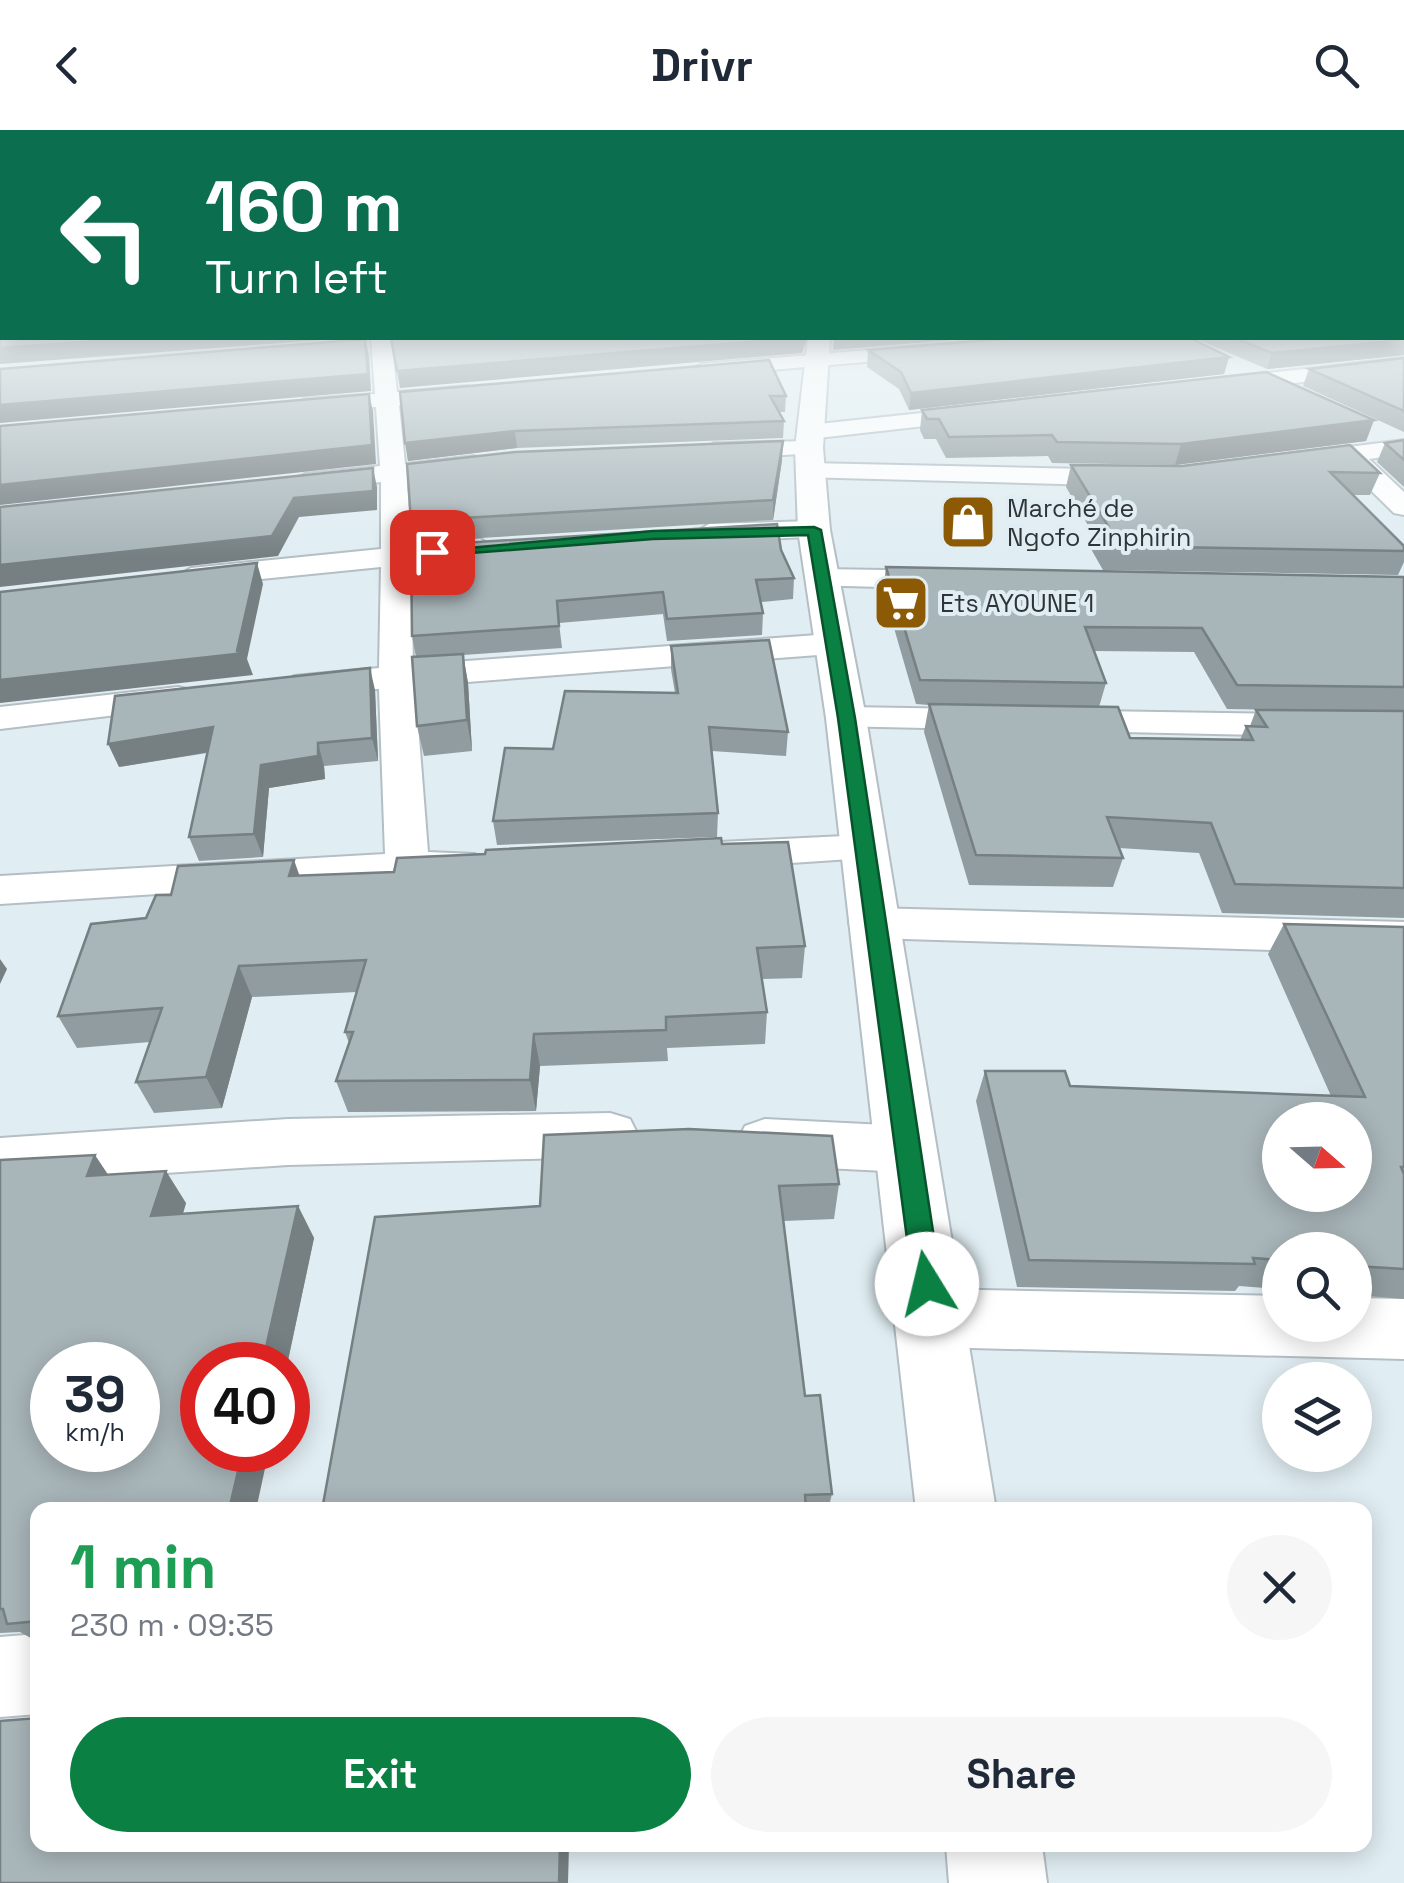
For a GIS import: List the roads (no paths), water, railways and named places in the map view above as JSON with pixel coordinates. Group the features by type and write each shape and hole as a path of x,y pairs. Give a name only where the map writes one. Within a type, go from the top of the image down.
{"street":[{"path":"385,393 396,555 396,674 407,866"},
{"path":"278,408 472,393"},
{"path":"814,393 809,450 818,554 846,718 955,1502"},
{"path":"1291,393 1298,396"},
{"path":"809,450 1003,411"},
{"path":"1360,425 1404,446"},
{"path":"1258,466 1404,446"},
{"path":"692,452 809,450 1159,478"},
{"path":"1350,455 1404,507"},
{"path":"272,486 499,462"},
{"path":"671,534 977,581"},
{"path":"155,582 515,545"},
{"path":"279,687 396,674 831,644"},
{"path":"0,718 221,693"},
{"path":"846,718 1404,726"},
{"path":"679,856 864,848"},
{"path":"0,890 505,863"},
{"path":"872,922 1404,938"},
{"path":"0,1161 288,1142 690,1139 905,1149"},
{"path":"932,1318 1404,1329"},
{"path":"0,1677 30,1675"},
{"path":"995,1852 998,1883"}],"place":[{"name":"Marché de Ngofo Zinphirin","path":"968,522"},
{"name":"Ets AYOUNE 1","path":"901,603"}]}
